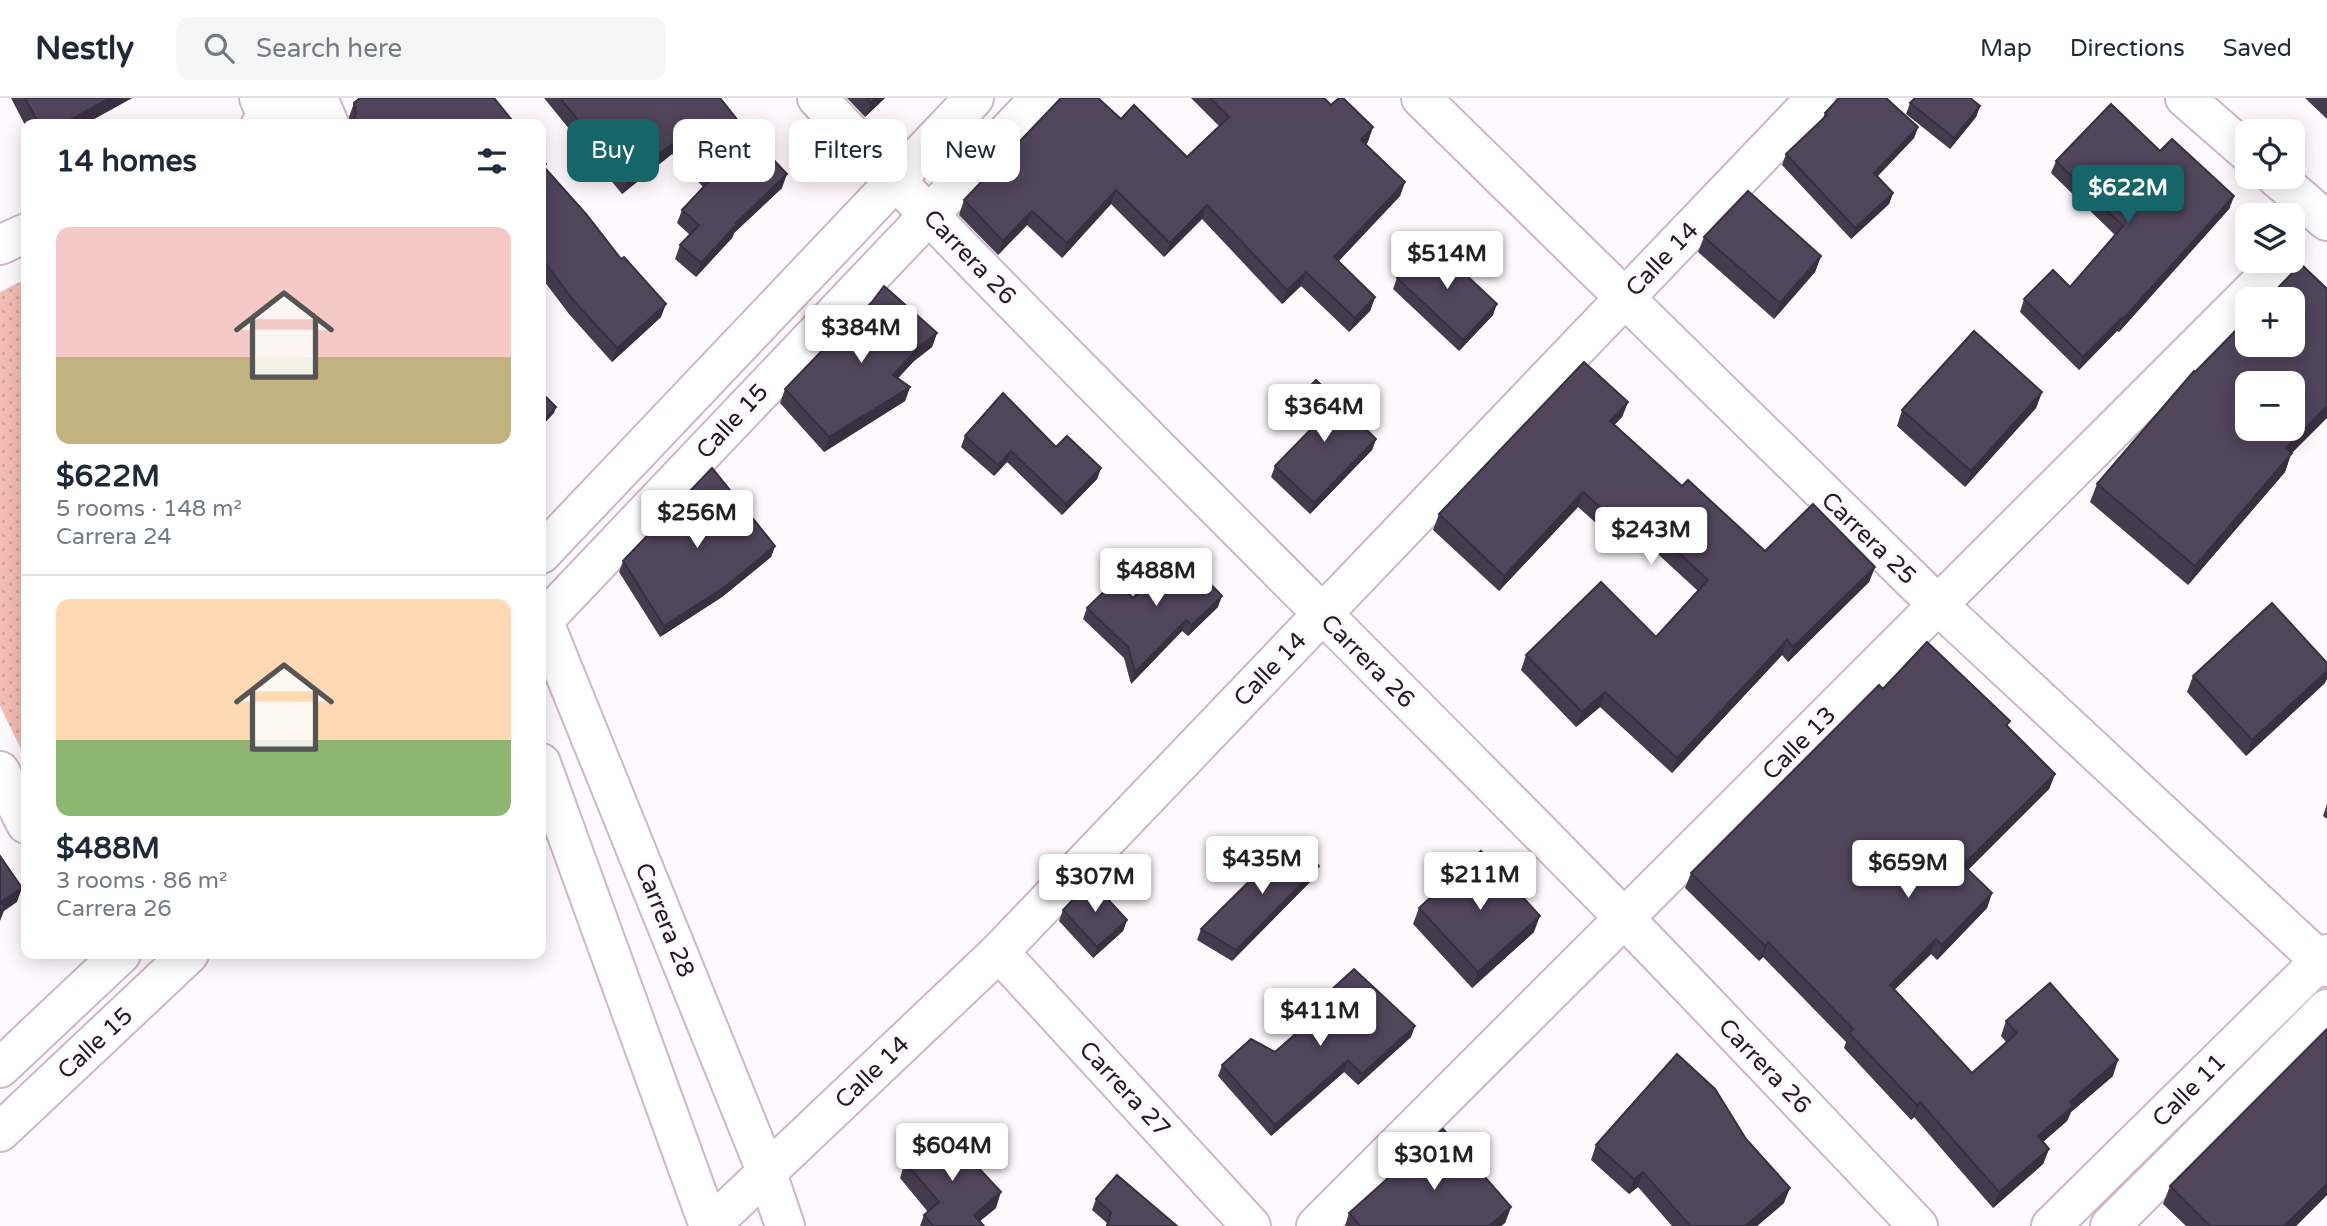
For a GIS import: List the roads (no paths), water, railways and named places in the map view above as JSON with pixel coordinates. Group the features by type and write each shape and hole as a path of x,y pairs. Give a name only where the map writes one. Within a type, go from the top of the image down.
{"main road":[{"path":"265,117 318,98 327,119"},
{"name":"Carrera 26","path":"817,98 837,119"},
{"name":"Calle 15","path":"907,167 974,98"},
{"name":"Calle 15","path":"546,615 1040,98"},
{"name":"Carrera 25","path":"1421,98 1938,605 2325,961"},
{"name":"Calle 14","path":"710,1226 999,952 1816,98"},
{"path":"2185,98 2235,142"},
{"name":"Calle 15","path":"546,549 892,182"},
{"name":"Carrera 26","path":"896,182 1624,918 1918,1226"},
{"path":"2291,189 2326,218 2305,238"},
{"path":"0,245 21,235"},
{"name":"Calle 13","path":"1316,1226 2270,273"},
{"name":"Carrera 28","path":"546,629 767,1172 785,1226"},
{"path":"0,771 21,814"},
{"path":"546,778 710,1226"},
{"name":"Carrera 27","path":"999,952 1251,1226"},
{"name":"Calle 15","path":"0,1132 184,959"},
{"name":"Calle 15","path":"0,1068 105,960"},
{"name":"Calle 11","path":"2051,1226 2325,961"},
{"name":"Calle 11","path":"2110,1226 2327,1009"}]}
